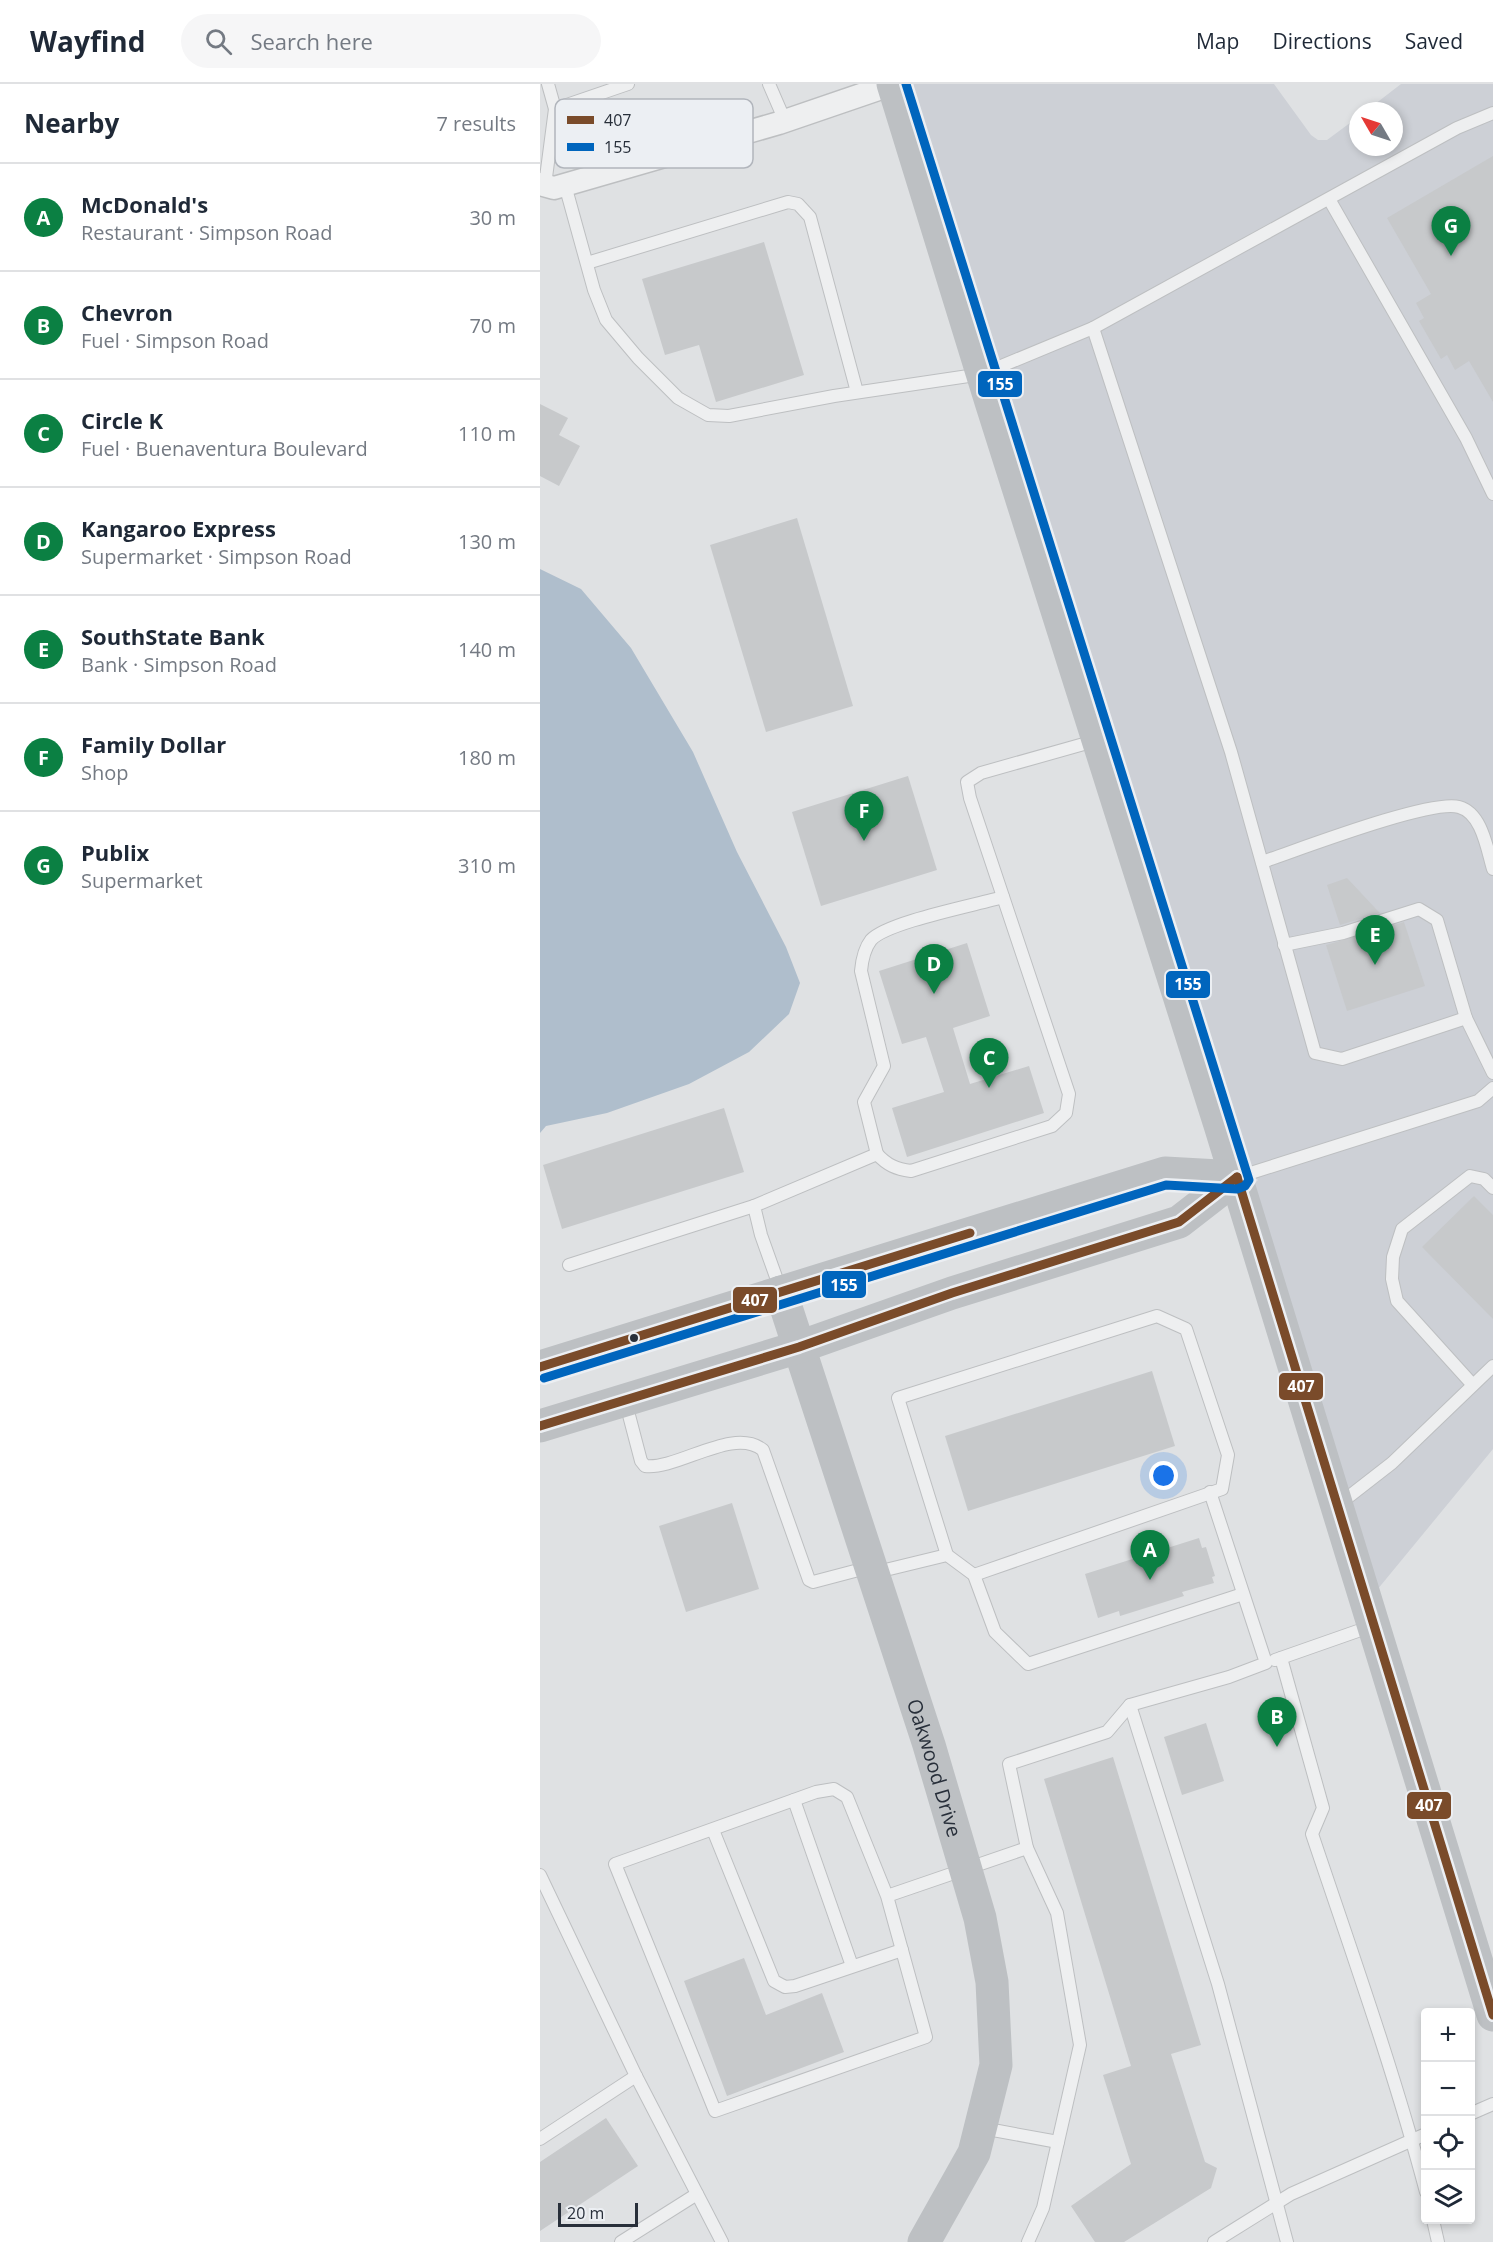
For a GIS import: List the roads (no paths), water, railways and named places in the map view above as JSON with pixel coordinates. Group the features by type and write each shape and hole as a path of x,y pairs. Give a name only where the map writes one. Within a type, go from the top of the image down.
{"main road":[{"path":"893,84 982,374 1237,1177 1493,2015"},
{"path":"540,1367 1164,1173 1237,1177"},
{"path":"540,1426 799,1347 952,1293 1179,1222 1237,1177"},
{"name":"Oakwood Drive","path":"781,1292 966,1869 980,1918 992,1982 996,2065 981,2127 974,2153 924,2242"}],"street":[{"path":"753,130 893,84"},
{"path":"550,185 612,168"}],"lane":[{"path":"548,84 555,109 550,185 587,263 606,320 638,358 678,398 708,415 729,416 857,392 982,374 1093,328 1457,128 1493,113"},
{"path":"584,99 628,84"},
{"path":"769,84 785,121"},
{"path":"1329,199 1466,438 1493,494"},
{"path":"587,263 788,202 798,204 810,217 857,392"},
{"path":"1093,328 1231,752 1315,1053 1342,1059 1466,1018"},
{"path":"1003,897 892,927 872,939 863,956 861,971 884,1066 864,1102 877,1154 884,1162 897,1169 911,1171 1052,1126 1066,1113 1070,1094 1003,897 969,798 967,782 981,773 1098,740"},
{"path":"1262,862 1426,808 1460,807 1477,821 1493,868"},
{"path":"1284,945 1343,933 1419,909 1437,920 1466,1018 1493,1073"},
{"path":"1237,1177 1478,1101 1493,1088"},
{"path":"569,1264 754,1206 877,1154"},
{"path":"1472,1384 1397,1301 1392,1279 1392,1257 1402,1229 1470,1176 1484,1179 1493,1188"},
{"path":"754,1206 761,1235 781,1292"},
{"path":"974,1575 1222,1489 1228,1455 1186,1329 1157,1316 898,1398 947,1555 974,1575 995,1632 1028,1664 1243,1594"},
{"path":"1337,1506 1392,1463 1493,1366"},
{"path":"625,1400 641,1461 645,1466 738,1443 756,1445 763,1450 809,1580 813,1582 947,1555"},
{"path":"1210,1492 1266,1664"},
{"path":"1028,2242 1043,2208 1080,2045 1057,1913 1027,1848 1009,1764 1107,1732 1130,1705 1229,1677 1373,1625"},
{"path":"1281,1658 1323,1808 1312,1834 1412,2140 1421,2176"},
{"path":"1130,1705 1218,1984 1287,2242"},
{"path":"834,1789 846,1797 887,1896 926,2037 715,2111 615,1864 794,1800 834,1789"},
{"path":"794,1800 852,1966"},
{"path":"713,1830 774,1980 785,1987 795,1986 902,1950"},
{"path":"887,1896 1027,1848"},
{"path":"540,1877 636,2076 722,2242"},
{"path":"540,2139 636,2076"},
{"path":"1475,2112 1493,2104"},
{"path":"981,2127 1058,2142"},
{"path":"1214,2242 1277,2202 1421,2136"},
{"path":"621,2242 697,2194"},
{"path":"1434,2224 1438,2242"}],"water":[{"path":"540,569 581,589 631,648 693,752 737,852 786,947 800,983 789,1014 749,1052 689,1084 607,1113 546,1126 540,1133"}],"place":[{"name":"Publix","path":"1451,256"},
{"name":"Family Dollar","path":"864,841"},
{"name":"SouthState Bank","path":"1375,965"},
{"name":"Kangaroo Express","path":"934,994"},
{"name":"Circle K","path":"989,1088"},
{"name":"McDonald's","path":"1150,1580"},
{"name":"Chevron","path":"1277,1747"}]}
